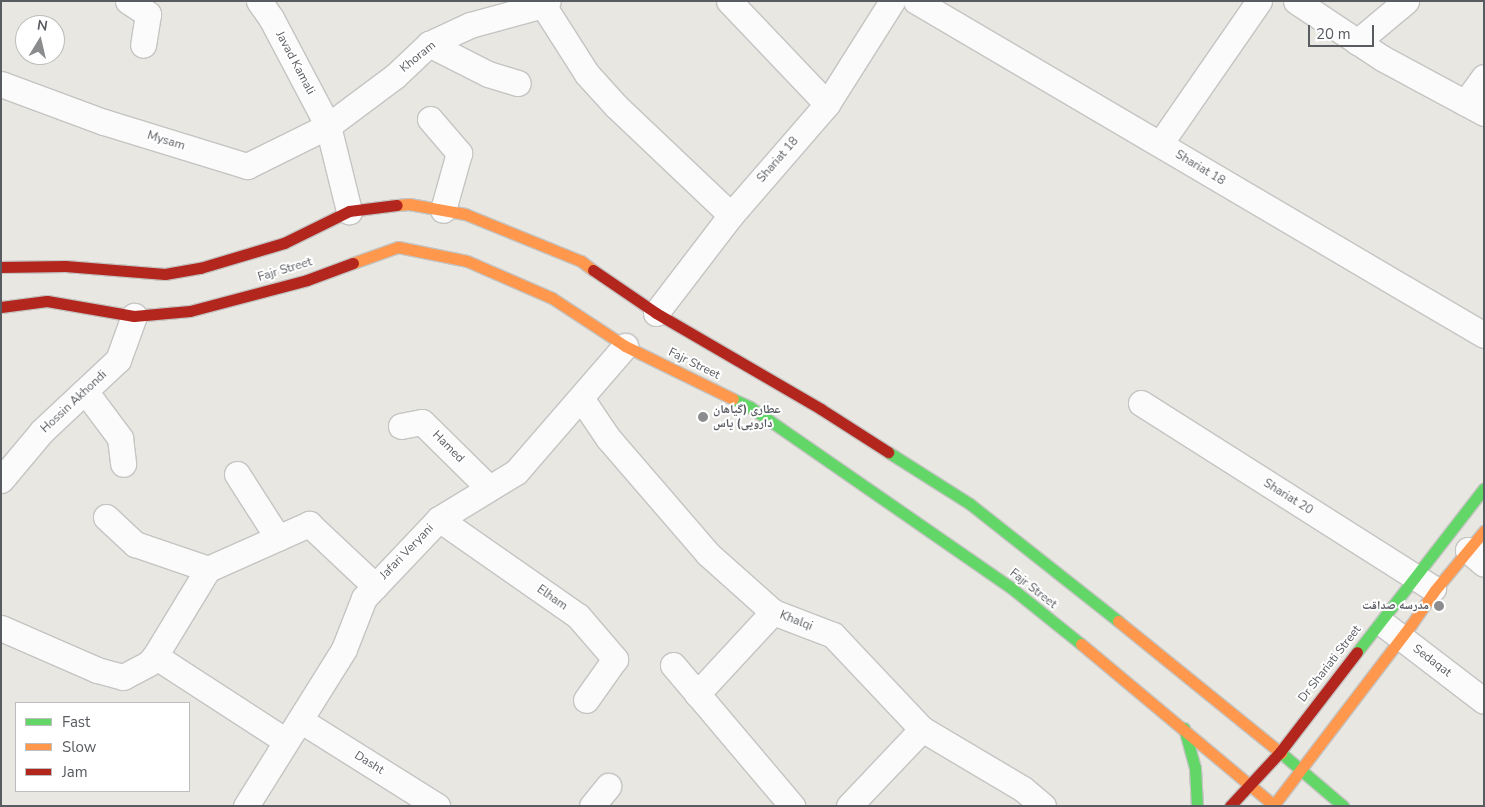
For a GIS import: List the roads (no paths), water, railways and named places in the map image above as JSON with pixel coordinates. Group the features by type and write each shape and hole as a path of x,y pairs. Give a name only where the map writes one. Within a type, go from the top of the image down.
{"main road":[{"path":"1,267 65,266 165,274 200,268 284,243 349,211 409,204 465,214 581,261 653,316 821,408 970,504 1254,730 1343,806"},
{"name":"Fajr Street","path":"1,307 47,301 134,316 190,311 306,280 398,248 467,261 552,298 628,342 750,407 1010,587 1184,728 1274,805"},
{"name":"Dr Shariati Street","path":"1274,805 1401,638 1448,534 1484,488"},
{"name":"Dr Shariati Street","path":"1230,806 1280,752 1380,622 1425,584 1479,555 1484,531"},
{"path":"1254,730 1279,732 1300,724"},
{"path":"1184,728 1195,768 1197,806"}],"street":[{"path":"128,1 148,14 143,45"},
{"path":"729,1 827,104"},
{"name":"Shariat 18","path":"653,316 731,215 827,104 892,1"},
{"name":"Shariat 18","path":"916,1 1484,335"},
{"path":"1160,144 1259,1"},
{"path":"1296,1 1382,58 1474,108 1484,77"},
{"path":"1357,42 1406,1"},
{"path":"546,3 587,74 616,106 731,215"},
{"name":"Khoram","path":"328,126 395,76 429,44 470,25 546,3"},
{"name":"Javad Kamali","path":"271,7 328,126 349,211"},
{"path":"429,44 488,74 518,82"},
{"name":"Mysam","path":"1,84 104,122 247,166 328,126"},
{"path":"430,119 459,153 443,210"},
{"name":"Hossin Akhondi","path":"1,480 42,431 118,360 134,316"},
{"name":"Jafari Veryani","path":"248,805 344,649 364,598 439,519 516,472 628,342"},
{"path":"85,391 120,438 123,464"},
{"name":"Khalqi","path":"581,398 608,438 708,554 773,612 833,635 922,729 1023,789 1043,806"},
{"name":"Shariat 20","path":"1141,404 1425,584"},
{"name":"Hamed","path":"401,426 422,422 490,488"},
{"path":"237,474 278,538"},
{"path":"106,517 135,544 208,569"},
{"name":"Elham","path":"439,519 578,616 615,659 586,700"},
{"path":"5,638 97,670 123,677 149,663 155,656 208,569 309,524 375,586"},
{"path":"1448,534 1479,555"},
{"path":"697,694 773,612"},
{"name":"Sedaqat","path":"1380,622 1484,700"},
{"path":"155,656 286,741"},
{"path":"673,665 792,806"},
{"name":"Dasht","path":"300,720 437,806"},
{"path":"849,806 922,729"},
{"path":"592,806 608,786"}],"place":[{"name":"عطاری (گیاهان دارویی) یاس","path":"703,417"},
{"name":"مدرسه صداقت","path":"1439,606"}]}
